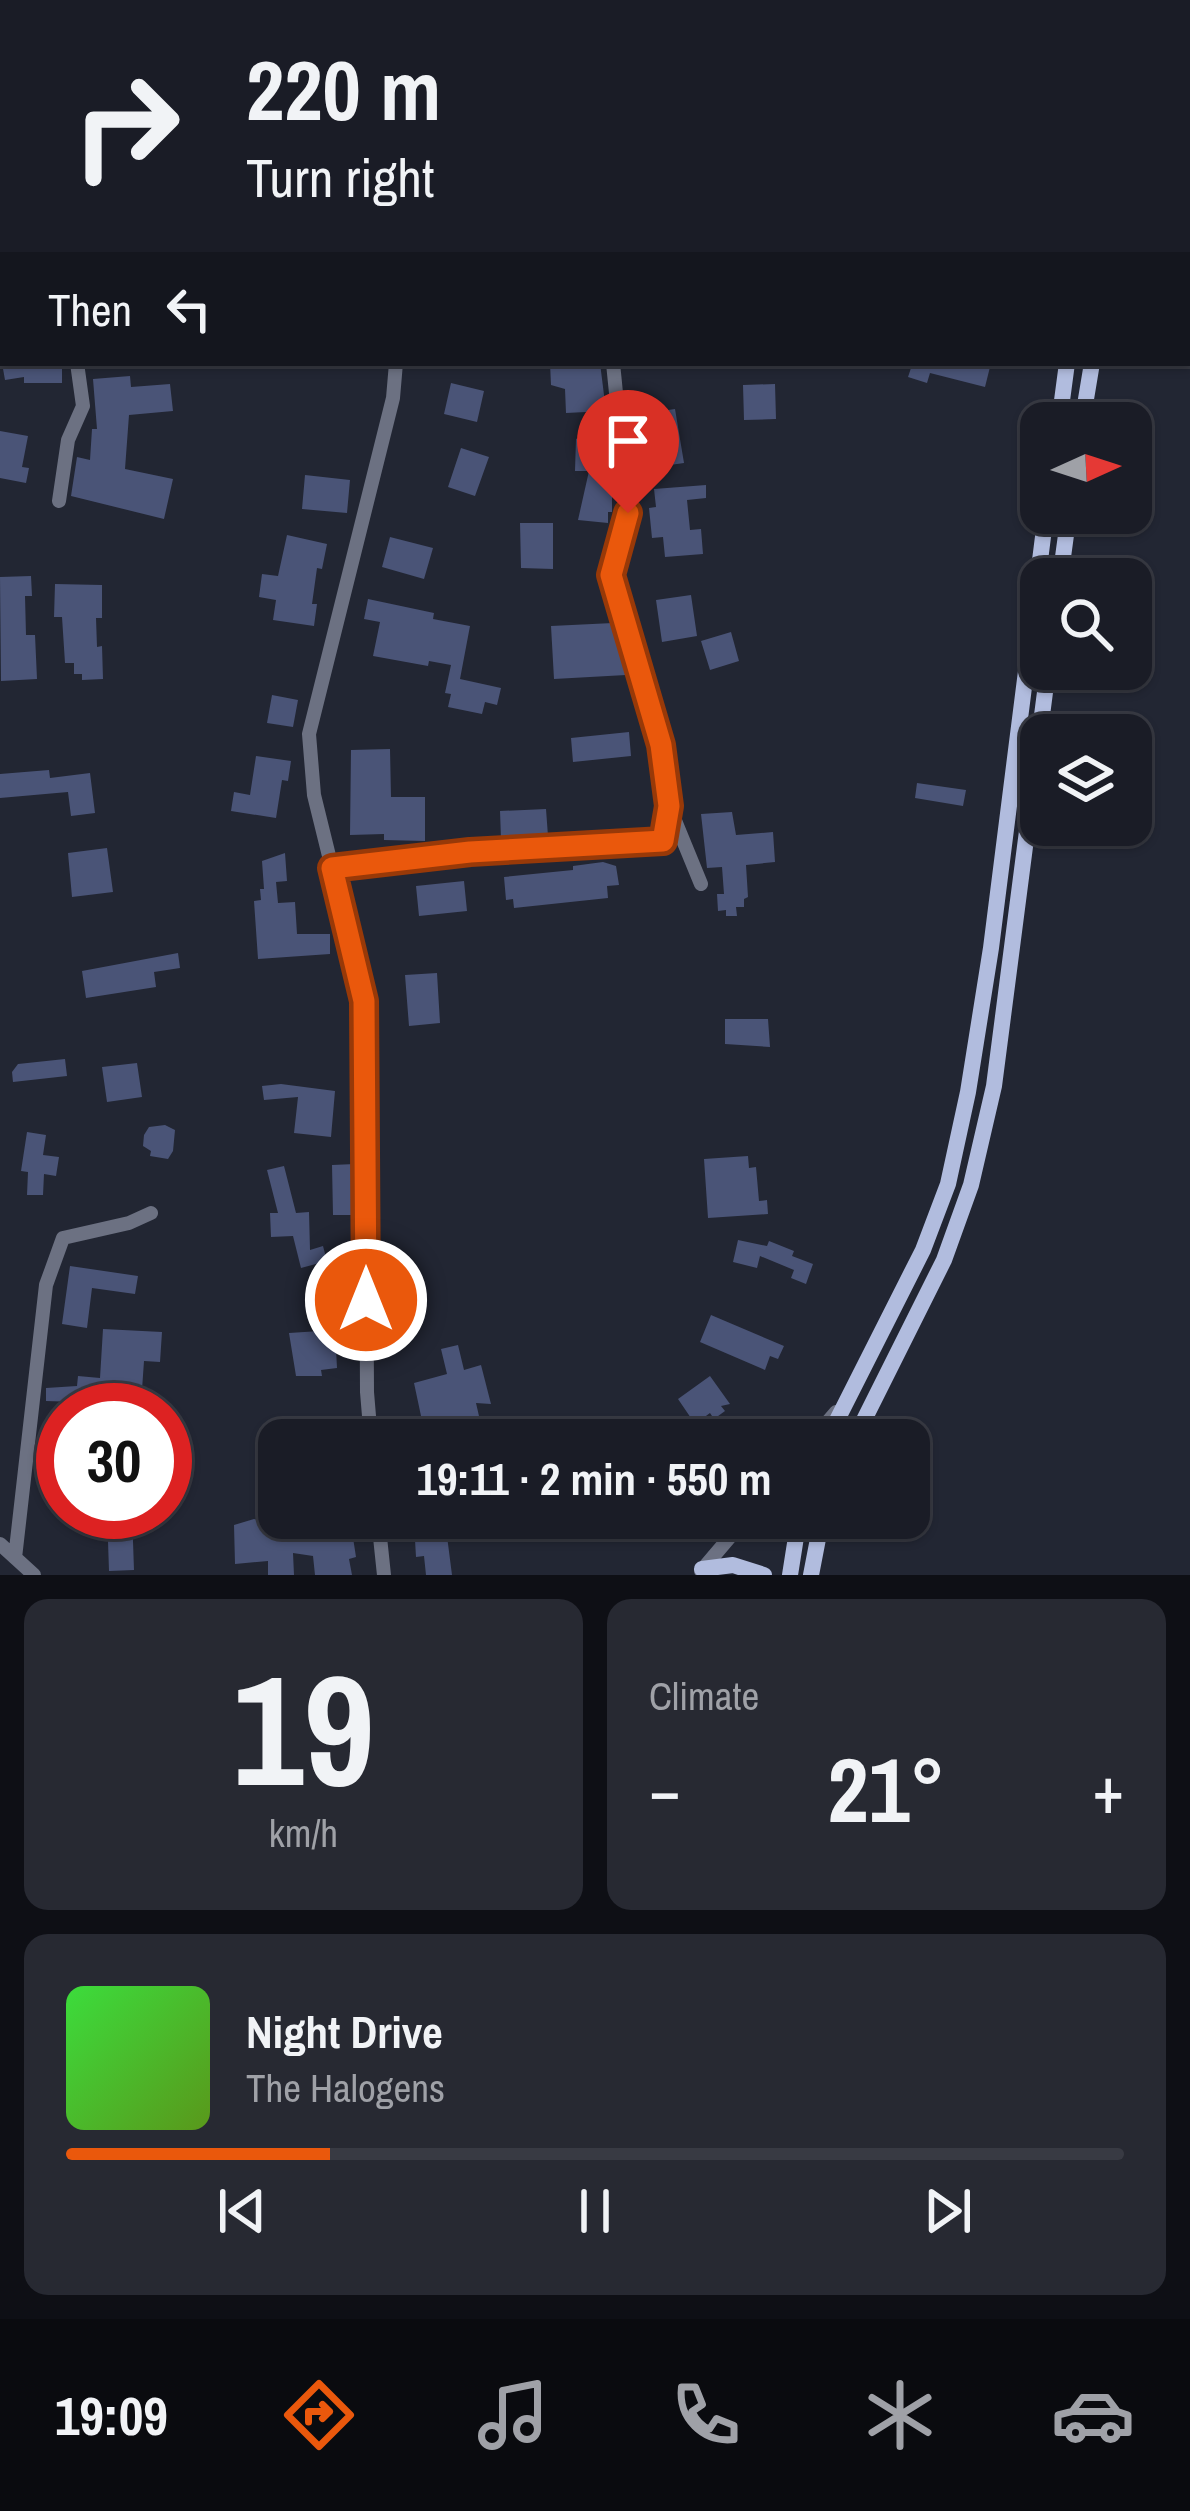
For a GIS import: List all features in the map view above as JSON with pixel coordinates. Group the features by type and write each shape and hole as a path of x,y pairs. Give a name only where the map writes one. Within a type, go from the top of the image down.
{"main road":[{"path":"1061,402 1067,366"},
{"path":"1086,402 1092,366"},
{"path":"837,1419 905,1287 949,1184 991,948 1043,534"},
{"path":"865,1419 944,1260 971,1185 994,1086 1045,690"},
{"path":"790,1575 796,1539"},
{"path":"811,1575 818,1539"},
{"path":"700,1572 733,1565 764,1575"}],"street":[{"path":"58,501 68,440 82,406 77,366"},
{"path":"369,1419 364,1001 314,795 309,734 393,398 396,366"},
{"path":"614,366 628,513 611,575 661,745 669,806 701,884"},
{"path":"332,868 470,852 663,841 669,806"},
{"path":"15,1558 46,1285 63,1238 151,1214"},
{"path":"830,1419 844,1403"},
{"path":"380,1539 384,1575"},
{"path":"700,1572 728,1539"},
{"path":"0,1544 34,1575"}],"building":[{"path":"3,366 62,366 62,383 24,383 24,377 5,380"},
{"path":"550,366 600,366 606,411 566,413 565,389 551,385"},
{"path":"905,367 990,367 985,387 930,373 927,383 908,377 911,368"},
{"path":"130,376 131,387 170,384 173,411 129,415 125,469 173,479 164,519 71,496 77,457 90,460 92,429 97,429 93,379"},
{"path":"451,383 484,391 477,422 444,414"},
{"path":"775,384 776,419 744,420 743,385"},
{"path":"675,409 684,463 656,467 647,413"},
{"path":"0,431 28,436 22,467 29,468 26,483 0,478"},
{"path":"601,435 600,447 610,447 610,460 602,460 601,485 612,485 608,523 578,520 589,471 575,471 576,439"},
{"path":"461,448 489,457 475,496 448,487"},
{"path":"305,475 350,480 347,513 302,509"},
{"path":"706,485 706,498 687,500 690,530 701,529 703,554 665,557 663,537 652,538 649,508 656,507 654,489"},
{"path":"520,523 553,523 553,569 521,568"},
{"path":"287,535 327,544 322,569 317,568 314,626 273,620 276,600 259,597 262,574 278,576"},
{"path":"390,537 433,548 424,579 382,567"},
{"path":"31,576 32,596 25,596 26,635 35,635 37,679 1,681 0,577"},
{"path":"55,584 102,585 102,618 96,618 103,679 82,680 82,674 74,674 74,663 65,663 62,617 54,617"},
{"path":"691,595 697,636 662,642 656,600"},
{"path":"368,599 470,626 460,679 501,688 497,705 485,702 482,714 448,707 451,694 445,693 451,665 429,661 428,666 373,656 380,622 364,619"},
{"path":"613,623 626,675 554,679 551,626"},
{"path":"731,632 739,661 710,670 701,641"},
{"path":"272,695 298,700 293,727 267,723"},
{"path":"629,732 631,756 573,762 571,738"},
{"path":"390,749 391,797 425,797 425,841 384,840 384,834 350,835 351,750"},
{"path":"256,756 291,761 288,781 282,780 276,818 231,811 234,792 250,795"},
{"path":"49,770 50,778 90,773 95,813 71,816 68,792 0,798 0,774"},
{"path":"917,783 966,790 963,806 915,798"},
{"path":"546,809 548,836 501,839 500,811"},
{"path":"732,812 736,835 773,832 775,862 746,865 748,897 744,907 736,907 737,916 726,916 726,910 718,911 717,894 724,894 722,867 707,868 701,814"},
{"path":"107,848 113,892 72,897 68,853"},
{"path":"285,853 287,881 276,882 278,903 295,902 297,934 330,934 330,954 258,959 254,901 261,900 260,889 264,889 262,861"},
{"path":"603,862 616,866 619,885 607,886 608,898 514,908 513,899 506,900 504,877"},
{"path":"464,881 467,911 419,916 416,886"},
{"path":"178,953 180,968 154,972 156,987 86,998 82,971"},
{"path":"437,973 440,1023 409,1026 405,975"},
{"path":"725,1019 768,1019 770,1047 725,1044"},
{"path":"65,1059 67,1076 13,1082 12,1072 18,1064"},
{"path":"137,1063 142,1097 107,1102 102,1067"},
{"path":"262,1086 335,1091 331,1137 294,1133 298,1097 264,1100"},
{"path":"165,1125 175,1130 173,1151 168,1159 150,1156 151,1151 143,1146 144,1135 149,1127"},
{"path":"27,1132 46,1135 43,1155 59,1157 56,1176 44,1174 43,1195 27,1195 28,1172 21,1171"},
{"path":"748,1156 749,1168 756,1167 759,1201 767,1200 768,1214 708,1218 704,1159"},
{"path":"355,1164 355,1215 333,1215 332,1165"},
{"path":"284,1166 296,1213 309,1212 310,1250 323,1246 327,1261 301,1268 293,1236 271,1237 270,1213 278,1213 267,1170"},
{"path":"738,1240 767,1246 769,1241 794,1251 792,1256 813,1264 806,1284 791,1278 794,1270 760,1256 757,1268 733,1262"},
{"path":"70,1266 138,1276 135,1294 92,1288 87,1328 62,1324"},
{"path":"711,1315 784,1346 778,1359 770,1356 765,1370 700,1342"},
{"path":"103,1329 162,1332 160,1362 144,1361 142,1383 77,1383 78,1376 100,1378"},
{"path":"335,1330 337,1368 321,1370 322,1376 296,1376 289,1333"},
{"path":"458,1345 464,1370 481,1365 491,1404 476,1403 479,1416 422,1419 414,1383 447,1374 441,1349"},
{"path":"710,1376 730,1404 721,1406 725,1411 714,1419 710,1413 692,1419 678,1399"},
{"path":"258,1520 258,1539 353,1539 352,1575 315,1575 313,1556 293,1553 294,1575 268,1575 268,1561 235,1564 234,1525"},
{"path":"108,1539 133,1539 134,1570 109,1571"},
{"path":"447,1539 452,1575 426,1575 424,1556 416,1557 415,1540"}],"route":[{"path":"366,1300 364,1001 332,868 470,852 663,841 669,806 661,745 611,575 628,513"}]}
